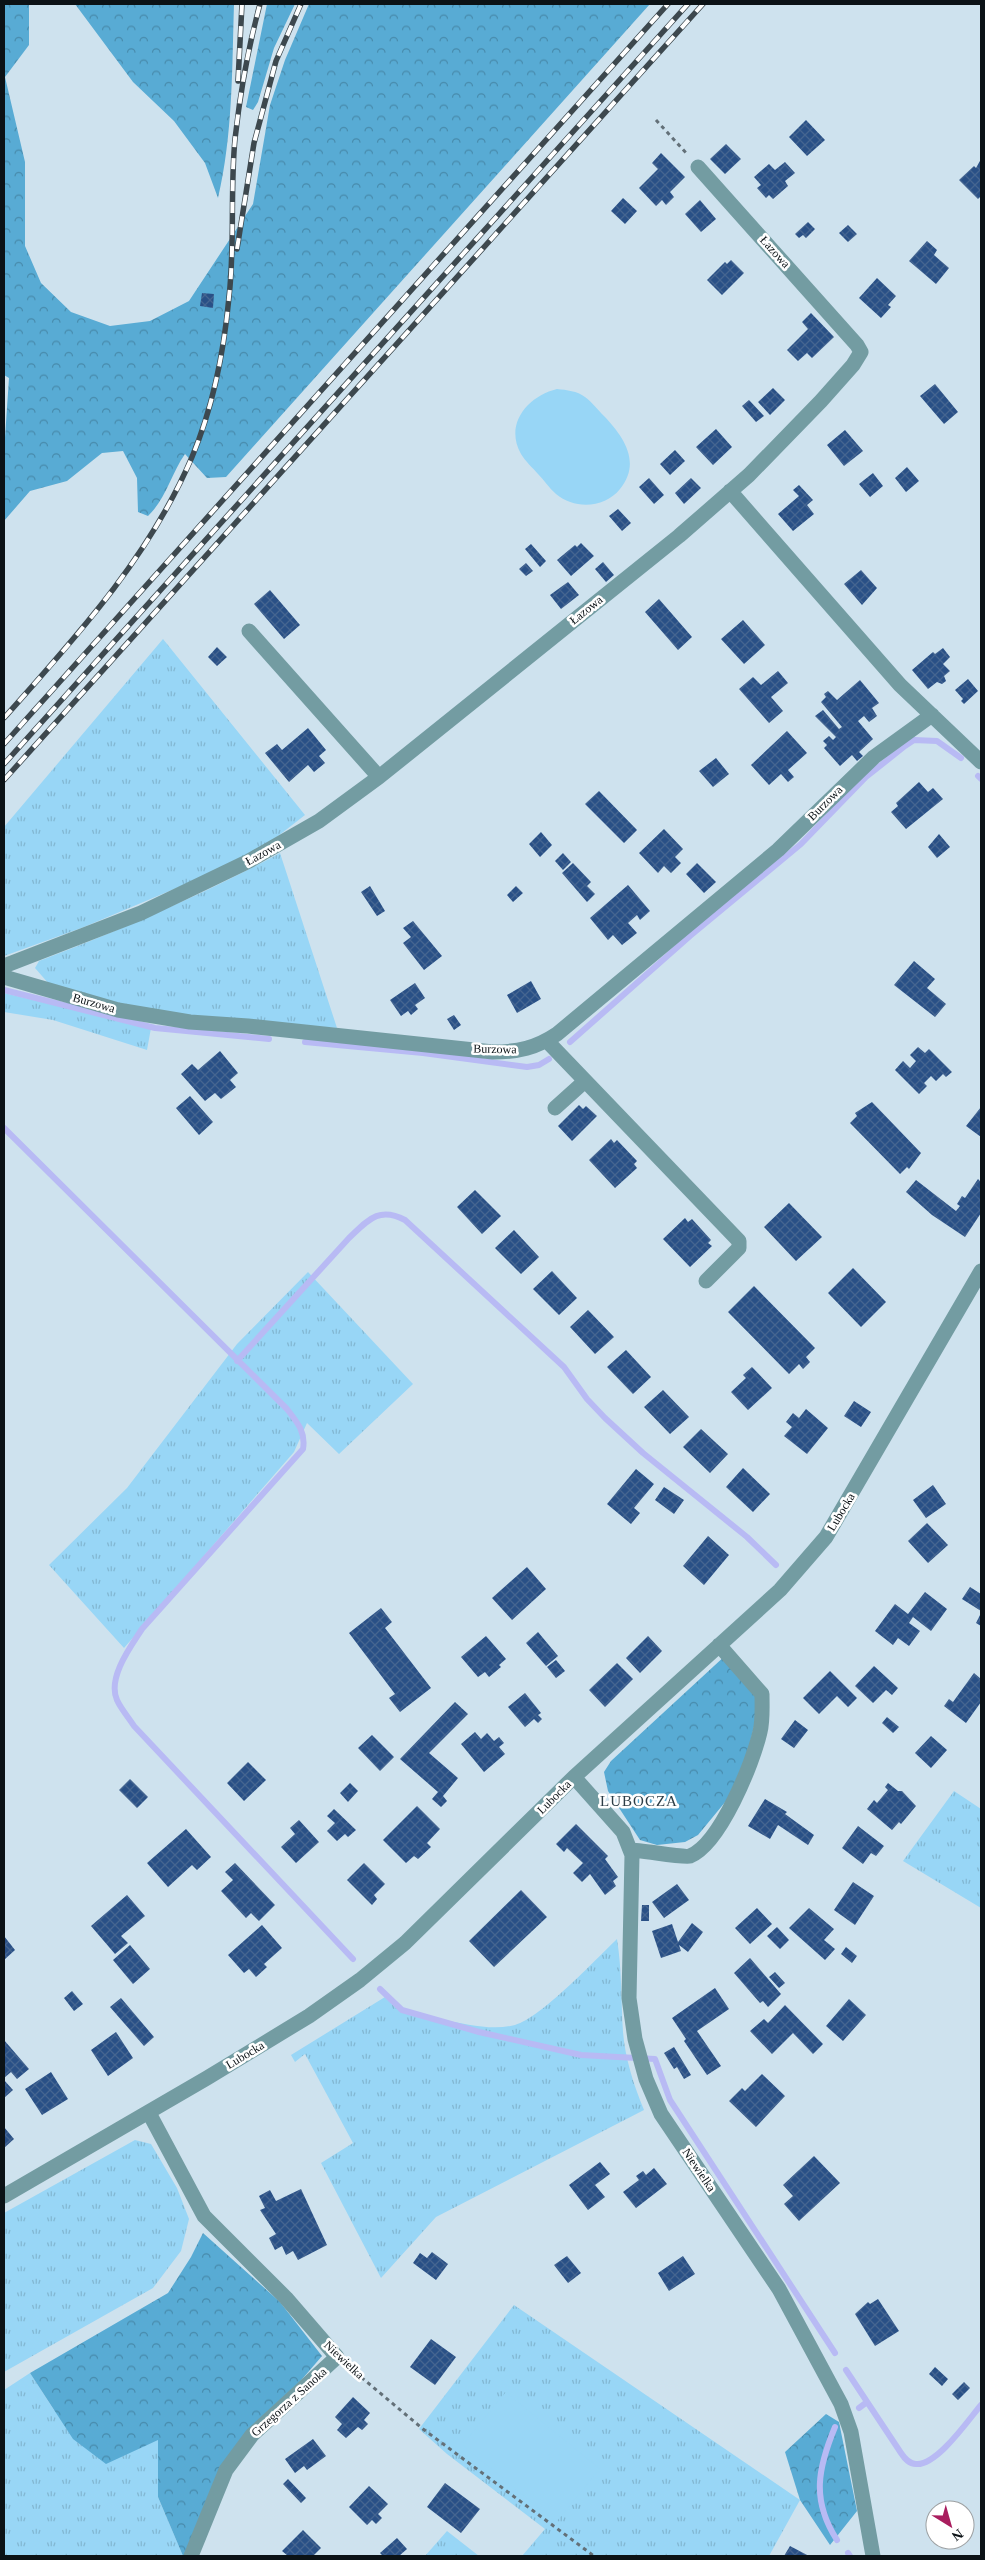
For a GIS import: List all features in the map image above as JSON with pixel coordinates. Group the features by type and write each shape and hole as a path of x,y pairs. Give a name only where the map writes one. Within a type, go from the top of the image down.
{"street":[{"name":"Łazowa","path":"4,966 141,913 249,862 319,822 379,777 679,536 730,491 821,401 853,365 861,352 698,167"},
{"path":"730,491 900,685 981,762"},
{"path":"249,631 379,777"},
{"name":"Burzowa","path":"4,977 118,1010 190,1022 256,1026 493,1052 518,1052 547,1041 778,850 874,757 932,715"},
{"path":"547,1041 739,1241 739,1248 706,1281"},
{"path":"555,1108 585,1081"},
{"name":"Lubocka","path":"4,2196 149,2113 302,2021 360,1980 405,1943 574,1777 791,1579 826,1537 981,1271"},
{"path":"630,1850 652,1850 679,1856 690,1856 711,1840 725,1818 752,1760 760,1731 762,1694 719,1645"},
{"name":"Niewielka","path":"574,1777 623,1832 630,1850 633,1881 629,1998 636,2045 644,2072 661,2114 779,2289 841,2404 850,2432 873,2556"},
{"name":"Niewielka","path":"149,2113 204,2216 286,2298 337,2357"},
{"name":"Grzegorza z Sanoka","path":"191,2556 226,2470 252,2435 337,2357"}],"path":[{"path":"656,120 698,167"},
{"name":"Niewielka","path":"337,2357 423,2429 594,2556"}],"green space":[{"path":"4,4 29,4 29,45 5,77 25,162 25,246 41,283 71,312 110,326 150,321 189,301 253,204 270,105 285,60 309,4 650,4 226,477 207,478 185,454 164,494 148,516 138,512 137,478 123,451 102,453 67,481 30,491 4,521 4,452 9,378 4,375"},
{"path":"75,4 234,4 229,126 227,150 218,198 205,163 174,121 133,82"},
{"path":"267,4 295,4 274,48 258,102 253,110 246,107"},
{"path":"557,389 575,392 588,399 618,432 627,450 630,459 626,479 620,489 606,500 590,505 572,503 556,494 527,462 516,443 515,432 517,422 528,405 546,393"},
{"path":"163,639 305,815 264,847 179,887 84,927 4,956 4,827"},
{"path":"280,853 337,1028 185,1016 109,1003 49,984 35,968 39,961 161,911"},
{"path":"4,993 151,1028 147,1050 53,1020 4,1012"},
{"path":"308,1272 413,1384 339,1454 307,1423 294,1452 124,1648 49,1565 127,1488 237,1344"},
{"path":"727,1654 762,1694 740,1784 698,1835 685,1842 657,1845 640,1840 608,1791 604,1772 611,1761"},
{"path":"954,1791 981,1809 981,1908 903,1861"},
{"path":"617,1939 621,1974 624,2042 630,2072 644,2110 436,2217 381,2278 321,2163 353,2143 305,2054 295,2062 291,2055 385,1997 404,2011 419,2016 479,2026 506,2027 515,2025 526,2020 553,2000"},
{"path":"135,2140 151,2144 177,2188 189,2219 181,2251 153,2288 4,2372 4,2213"},
{"path":"203,2233 280,2302 322,2356 236,2456 191,2556 183,2556 158,2497 158,2440 106,2464 73,2439 30,2373 168,2293 191,2257"},
{"path":"514,2305 800,2500 769,2556 522,2556 545,2529 447,2454 419,2429"},
{"path":"30,2373 54,2410 158,2440 158,2497 183,2556 4,2556 4,2390"},
{"path":"506,2392 600,2469 556,2522 462,2445"},
{"path":"826,2414 839,2422 857,2511 830,2545 800,2500 785,2452"},
{"path":"447,2531 479,2556 425,2556"}],"building":[{"path":"806,120 825,140 807,156 789,137"},
{"path":"726,144 741,159 725,174 710,159"},
{"path":"661,153 685,177 670,192 674,197 666,205 662,200 656,206 639,188 658,169 652,163"},
{"path":"981,159 981,196 978,199 959,180 974,166 976,168"},
{"path":"785,162 795,173 785,181 788,186 773,199 769,195 766,198 757,188 761,185 754,177 769,164 775,170"},
{"path":"623,198 637,211 625,224 611,211"},
{"path":"700,200 716,219 701,232 685,214"},
{"path":"808,222 815,229 806,238 803,235 799,238 795,234"},
{"path":"848,225 857,234 848,242 839,233"},
{"path":"927,241 937,250 934,255 949,268 936,284 909,261"},
{"path":"731,260 744,273 722,295 707,280 725,262 727,264"},
{"path":"877,278 896,296 888,305 891,307 881,318 859,298"},
{"path":"202,293 214,294 213,308 200,306"},
{"path":"811,313 834,337 812,358 807,353 798,361 787,350 808,329 802,322"},
{"path":"935,384 958,412 944,424 920,396"},
{"path":"773,388 785,400 770,415 758,402"},
{"path":"749,400 764,416 756,422 742,406"},
{"path":"716,429 732,447 713,465 696,447"},
{"path":"845,430 863,451 844,466 827,445"},
{"path":"675,450 685,461 670,475 660,464"},
{"path":"907,467 919,481 906,492 895,478"},
{"path":"873,473 883,486 870,497 859,484"},
{"path":"649,478 664,495 654,504 639,487"},
{"path":"691,478 701,488 684,504 675,493"},
{"path":"799,485 813,500 807,505 814,514 793,531 778,514 799,496 793,490"},
{"path":"618,509 631,523 622,531 609,516"},
{"path":"581,543 594,556 571,576 557,560 575,545 577,547"},
{"path":"531,544 546,561 540,567 525,549"},
{"path":"603,562 614,575 606,582 595,569"},
{"path":"526,563 533,571 526,576 519,569"},
{"path":"861,570 877,588 862,605 844,584"},
{"path":"568,582 579,595 561,609 550,595"},
{"path":"270,590 300,625 284,639 254,604"},
{"path":"659,599 692,637 678,650 645,612"},
{"path":"743,620 765,645 744,664 721,639"},
{"path":"217,647 227,657 217,666 208,657"},
{"path":"943,648 950,657 943,664 950,671 944,676 946,681 942,684 937,682 928,689 912,670 933,652 935,654"},
{"path":"778,671 788,683 771,697 783,711 769,723 739,689 753,677 761,685"},
{"path":"968,679 978,691 964,704 961,701 963,699 955,690"},
{"path":"860,680 879,703 872,708 877,716 869,722 864,716 858,721 873,739 859,752 863,756 857,761 852,755 840,766 824,748 827,745 823,741 829,736 833,740 836,737 815,716 823,710 839,729 842,727 821,702 826,697 824,694 828,691 837,700"},
{"path":"308,728 326,750 319,756 325,763 314,772 308,765 289,782 265,753 277,744 282,750"},
{"path":"787,731 807,753 788,770 794,777 788,782 781,774 769,785 751,765"},
{"path":"716,758 729,774 713,787 699,771"},
{"path":"919,782 928,792 933,788 943,799 906,829 891,812 898,806 896,803"},
{"path":"599,791 637,830 624,843 585,804"},
{"path":"664,829 683,849 675,857 681,863 671,873 664,866 658,873 639,853"},
{"path":"541,832 552,845 540,857 529,844"},
{"path":"939,834 950,847 937,858 928,847"},
{"path":"563,853 571,862 563,870 555,861"},
{"path":"573,863 591,882 587,886 595,894 587,902 562,873"},
{"path":"697,863 716,882 704,893 686,874"},
{"path":"628,885 650,911 640,920 637,915 628,923 637,933 622,945 613,935 608,940 590,918"},
{"path":"370,886 385,911 377,916 361,892"},
{"path":"516,886 523,893 513,902 507,895"},
{"path":"413,921 442,956 424,970 403,943 411,937 403,928"},
{"path":"914,961 935,979 927,988 946,1004 935,1017 894,985"},
{"path":"531,981 541,999 517,1013 507,995"},
{"path":"415,983 425,998 415,1005 418,1009 411,1015 408,1011 401,1016 390,1000"},
{"path":"454,1015 461,1025 454,1030 447,1019"},
{"path":"918,1047 925,1053 929,1049 952,1072 946,1077 943,1074 936,1081 931,1076 924,1083 927,1086 919,1094 895,1070 903,1061 910,1068 916,1061 910,1055"},
{"path":"220,1051 238,1073 230,1080 236,1087 221,1099 215,1093 205,1101 181,1074 192,1064 198,1070"},
{"path":"190,1096 213,1122 199,1135 176,1108"},
{"path":"872,1102 921,1153 909,1169 907,1167 900,1174 850,1123 857,1116 855,1113"},
{"path":"579,1105 583,1109 586,1106 597,1116 572,1141 558,1126"},
{"path":"981,1107 981,1137 966,1126"},
{"path":"611,1139 614,1143 617,1140 637,1161 634,1164 637,1168 615,1188 589,1160"},
{"path":"978,1179 981,1182 981,1213 965,1237 932,1215 906,1192 916,1180 956,1211 960,1206 957,1204 962,1196 965,1198"},
{"path":"475,1190 501,1216 482,1234 457,1207"},
{"path":"789,1203 822,1237 796,1261 764,1227"},
{"path":"685,1218 688,1222 692,1219 711,1240 708,1243 712,1246 690,1267 663,1239"},
{"path":"514,1230 539,1257 521,1274 495,1248"},
{"path":"853,1268 886,1302 861,1327 828,1293"},
{"path":"552,1271 577,1298 559,1315 533,1289"},
{"path":"754,1286 815,1348 806,1357 810,1362 803,1369 799,1364 789,1374 728,1312"},
{"path":"588,1310 614,1337 595,1354 570,1327"},
{"path":"626,1350 651,1377 633,1394 607,1367"},
{"path":"752,1367 772,1388 748,1410 731,1392 746,1378 743,1375"},
{"path":"663,1390 689,1417 670,1434 644,1407"},
{"path":"854,1401 871,1412 861,1427 844,1416"},
{"path":"806,1409 828,1428 807,1454 784,1436 792,1427 786,1422 793,1413 799,1418"},
{"path":"701,1429 728,1454 710,1473 683,1447"},
{"path":"743,1468 770,1494 753,1512 726,1487"},
{"path":"636,1469 654,1484 634,1508 640,1513 631,1524 607,1504"},
{"path":"933,1485 946,1504 926,1518 913,1500"},
{"path":"664,1487 684,1500 674,1514 655,1500"},
{"path":"927,1523 948,1545 928,1563 908,1541"},
{"path":"708,1536 729,1555 704,1585 683,1566"},
{"path":"527,1567 546,1589 512,1620 492,1598"},
{"path":"970,1587 981,1594 981,1611 962,1599"},
{"path":"925,1592 947,1609 931,1631 913,1617 909,1623 920,1631 909,1646 898,1638 893,1645 875,1631 895,1604 908,1614"},
{"path":"381,1608 392,1622 385,1628 431,1688 400,1712 389,1698 395,1694 349,1633"},
{"path":"981,1613 981,1626 976,1623"},
{"path":"538,1632 558,1656 546,1666 526,1643"},
{"path":"486,1636 506,1659 499,1665 501,1667 489,1677 485,1672 478,1677 461,1657"},
{"path":"648,1636 662,1651 640,1673 626,1658"},
{"path":"556,1660 565,1671 556,1678 547,1667"},
{"path":"617,1663 633,1679 605,1707 589,1690"},
{"path":"874,1666 898,1688 892,1695 886,1690 873,1703 855,1686"},
{"path":"830,1671 857,1698 848,1707 837,1696 819,1714 803,1698"},
{"path":"974,1673 981,1679 981,1702 966,1723 944,1706 949,1699 953,1702"},
{"path":"525,1693 541,1713 538,1715 542,1719 538,1723 534,1719 525,1727 508,1707"},
{"path":"455,1702 468,1714 429,1753 458,1778 443,1796 447,1801 441,1807 432,1799 438,1792 400,1759"},
{"path":"887,1717 899,1727 893,1733 882,1723"},
{"path":"795,1720 808,1730 794,1748 781,1739"},
{"path":"475,1732 481,1739 487,1733 494,1741 499,1737 504,1743 499,1747 505,1754 484,1772 461,1744"},
{"path":"372,1735 394,1757 380,1771 358,1748"},
{"path":"931,1736 947,1750 931,1768 915,1753"},
{"path":"248,1762 266,1780 244,1801 227,1783"},
{"path":"130,1779 148,1797 137,1808 119,1790"},
{"path":"350,1783 358,1791 348,1802 340,1793"},
{"path":"888,1783 898,1791 902,1791 916,1806 901,1824 899,1822 892,1830 867,1809 874,1800 877,1803 888,1790 885,1787"},
{"path":"765,1799 787,1812 785,1814 814,1835 808,1845 778,1825 770,1839 748,1826"},
{"path":"417,1806 440,1829 427,1843 431,1847 418,1859 414,1856 406,1863 383,1840"},
{"path":"334,1809 356,1830 348,1837 345,1834 337,1841 327,1831 335,1823 327,1816"},
{"path":"299,1820 319,1842 296,1863 281,1847 295,1834 290,1828"},
{"path":"576,1824 608,1856 605,1859 618,1877 613,1881 616,1886 605,1895 590,1874 582,1882 573,1873 583,1863 567,1848 564,1852 556,1844"},
{"path":"858,1826 884,1846 876,1856 871,1853 863,1864 842,1848"},
{"path":"186,1829 211,1857 197,1870 192,1865 168,1887 147,1863"},
{"path":"235,1863 275,1905 259,1921 251,1913 246,1918 221,1891 233,1880 225,1872"},
{"path":"364,1863 385,1884 374,1895 377,1899 372,1905 347,1880"},
{"path":"853,1882 874,1896 855,1925 834,1910"},
{"path":"677,1884 689,1900 664,1918 652,1902"},
{"path":"521,1890 547,1917 494,1967 469,1941"},
{"path":"127,1895 145,1916 121,1936 128,1943 115,1954 91,1926"},
{"path":"642,1905 649,1905 649,1921 641,1921"},
{"path":"757,1908 772,1924 750,1944 735,1928"},
{"path":"809,1908 834,1929 824,1940 835,1949 825,1960 789,1928"},
{"path":"692,1923 703,1932 688,1952 679,1945 681,1951 661,1958 652,1931 672,1924 678,1942"},
{"path":"262,1925 282,1948 264,1964 267,1967 256,1977 249,1969 244,1973 228,1955"},
{"path":"777,1927 789,1940 780,1949 767,1936"},
{"path":"4,1936 15,1950 4,1960"},
{"path":"130,1945 150,1969 133,1984 113,1960"},
{"path":"846,1947 857,1956 852,1963 841,1954"},
{"path":"750,1958 781,1994 768,2007 763,2001 760,2003 734,1973"},
{"path":"775,1972 785,1983 779,1988 769,1977"},
{"path":"715,1988 729,2009 697,2031 721,2066 707,2075 684,2041 686,2039 672,2018"},
{"path":"72,1991 83,2004 74,2011 64,1998"},
{"path":"121,1998 154,2037 144,2046 110,2007"},
{"path":"849,1999 866,2015 843,2041 826,2026"},
{"path":"785,2005 823,2044 813,2054 793,2033 772,2054 750,2031 764,2019 768,2023"},
{"path":"116,2032 133,2058 108,2076 91,2050"},
{"path":"4,2040 29,2069 17,2079 11,2072 4,2078"},
{"path":"674,2047 691,2075 684,2079 677,2067 674,2069 664,2053"},
{"path":"51,2072 68,2099 42,2115 25,2089"},
{"path":"762,2074 785,2096 756,2127 729,2101 742,2088 745,2091"},
{"path":"4,2080 13,2090 4,2098"},
{"path":"4,2127 14,2139 4,2148"},
{"path":"814,2156 840,2183 799,2221 784,2204 793,2196 783,2185"},
{"path":"600,2162 610,2174 595,2185 605,2197 588,2210 569,2185"},
{"path":"654,2168 667,2184 636,2208 623,2192 639,2180 636,2176 643,2171 646,2175"},
{"path":"301,2189 327,2245 298,2260 293,2251 286,2255 282,2246 275,2250 269,2238 276,2234 260,2210 265,2208 259,2196 270,2190 276,2201"},
{"path":"432,2252 448,2264 436,2280 413,2263 420,2253 427,2258"},
{"path":"567,2256 581,2273 568,2283 554,2265"},
{"path":"683,2256 695,2274 669,2291 658,2273"},
{"path":"878,2299 899,2331 875,2346 855,2314 868,2302 870,2304"},
{"path":"431,2339 456,2357 435,2385 410,2367"},
{"path":"935,2367 948,2379 942,2386 929,2374"},
{"path":"964,2382 970,2388 958,2400 952,2394"},
{"path":"353,2397 370,2413 364,2420 368,2424 362,2430 358,2427 346,2438 337,2430 342,2424 335,2417"},
{"path":"313,2439 326,2456 307,2470 304,2466 295,2473 285,2459"},
{"path":"288,2479 306,2498 301,2503 283,2484"},
{"path":"445,2483 480,2509 461,2533 427,2507"},
{"path":"369,2486 388,2504 378,2514 382,2518 376,2524 372,2520 367,2525 349,2507"},
{"path":"303,2530 321,2548 313,2556 288,2556 282,2551"},
{"path":"397,2538 407,2549 399,2556 383,2556 380,2553"},
{"path":"790,2546 809,2556 784,2556"}],"waterway":[{"path":"570,1042 690,936 801,844 866,777 905,746 914,740 937,741 961,758"},
{"path":"978,776 981,779"},
{"path":"4,990 155,1028 269,1039"},
{"path":"305,1042 423,1053 527,1067 539,1065 549,1059"},
{"path":"4,1128 287,1409 302,1432 303,1449 142,1629 118,1672 115,1691 117,1700 134,1726 353,1959"},
{"path":"237,1361 362,1226 374,1217 388,1214 396,1216 405,1220 564,1367 587,1399 643,1453 747,1537 776,1565"},
{"path":"380,1989 402,2010 479,2032 581,2055 655,2059 670,2100 835,2353"},
{"path":"846,2370 907,2461 914,2464 924,2463 943,2450 981,2405"},
{"path":"859,2408 867,2402"},
{"path":"835,2427 824,2456 821,2470 820,2497 823,2511 837,2540"}],"railway":[{"path":"238,81 242,4"},
{"path":"4,718 83,627 132,563 174,494 199,438 217,378 227,317 231,277 235,139 245,71 260,4"},
{"path":"237,249 254,143 276,61 301,4"},
{"path":"4,744 668,4"},
{"path":"4,764 688,4"},
{"path":"4,780 703,4"}],"district":[{"name":"LUBOCZA","path":"639,1801"}]}
